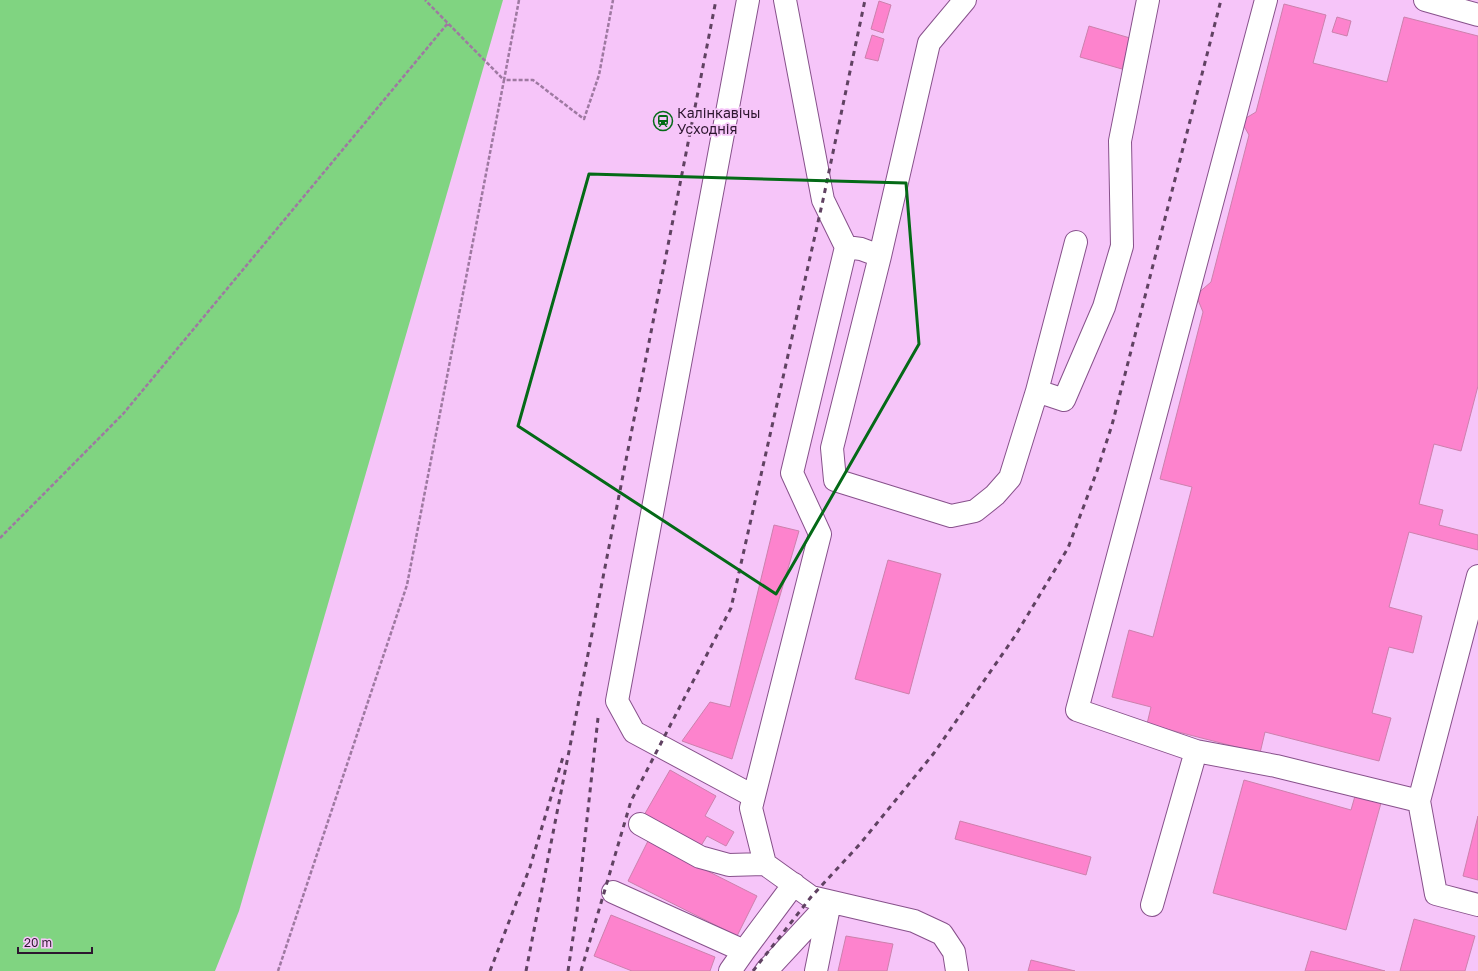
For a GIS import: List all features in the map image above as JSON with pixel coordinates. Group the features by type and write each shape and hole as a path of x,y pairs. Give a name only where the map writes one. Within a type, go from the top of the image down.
{"street":[{"path":"748,0 617,701 634,732 753,796"},
{"path":"765,864 751,808 820,534 792,473 846,247 823,200 785,0"},
{"path":"964,0 929,43 880,256 832,448 835,480 951,516 975,511 996,495 1010,478 1037,391 1076,242"},
{"path":"1037,391 1064,400 1104,307 1122,246 1120,141 1148,0"},
{"path":"1266,0 1076,710 1196,751 1276,766 1419,801"},
{"path":"1425,0 1478,15"},
{"path":"846,247 861,249 880,256"},
{"path":"1478,576 1419,801 1436,894 1478,905"},
{"path":"1152,905 1196,751"},
{"path":"640,824 700,857 729,865 765,864 811,897 914,921 942,934 954,952 957,971"},
{"path":"730,971 794,884"},
{"path":"613,892 744,951"},
{"path":"766,971 830,902"},
{"path":"816,971 830,902"}],"path":[{"path":"425,0 504,80 533,80 584,119 599,75 613,0"},
{"path":"278,971 407,585 519,0"},
{"path":"0,538 123,414 448,23"}],"highlighted area":[{"path":"589,174 906,183 919,344 776,594 518,426"}],"green space":[{"path":"0,0 503,0 239,911 215,971 0,971"}],"building":[{"path":"879,1 891,5 883,33 871,29"},
{"path":"1284,4 1326,15 1313,63 1387,82 1404,17 1478,36 1478,386 1461,451 1434,444 1419,504 1443,510 1439,525 1478,535 1478,550 1409,532 1389,607 1422,616 1413,653 1389,647 1372,713 1391,718 1379,761 1265,732 1260,753 1147,724 1151,707 1112,697 1129,630 1153,637 1192,487 1160,479 1203,312 1196,295 1211,282 1249,135 1241,121 1256,112"},
{"path":"1337,17 1351,21 1347,36 1332,32"},
{"path":"1089,26 1130,38 1122,69 1080,57"},
{"path":"872,35 884,39 878,61 865,58"},
{"path":"774,525 799,531 732,759 682,741 710,702 730,707"},
{"path":"888,560 941,574 909,694 855,679"},
{"path":"670,770 716,796 705,816 734,832 726,846 707,836 699,849 643,817"},
{"path":"1244,780 1351,810 1355,796 1381,803 1346,930 1213,893"},
{"path":"1478,816 1478,880 1463,876"},
{"path":"960,821 1091,857 1086,875 955,839"},
{"path":"648,841 757,896 737,936 628,881"},
{"path":"611,915 715,957 710,971 632,971 594,956"},
{"path":"1414,919 1475,936 1465,971 1400,971"},
{"path":"846,936 893,944 887,971 838,971"},
{"path":"1311,951 1385,971 1305,971"},
{"path":"1031,960 1075,971 1028,971"}],"railway":[{"path":"526,971 716,0"},
{"path":"581,971 631,801 731,608 823,200 865,0"},
{"path":"753,971 811,897 860,844 934,753 1015,636 1068,548 1097,471 1112,425 1221,0"},
{"path":"568,971 577,911 598,718"},
{"path":"490,971 530,867 563,757"}],"place":[{"name":"Калінкавічы Усходнія","path":"663,121"}]}
